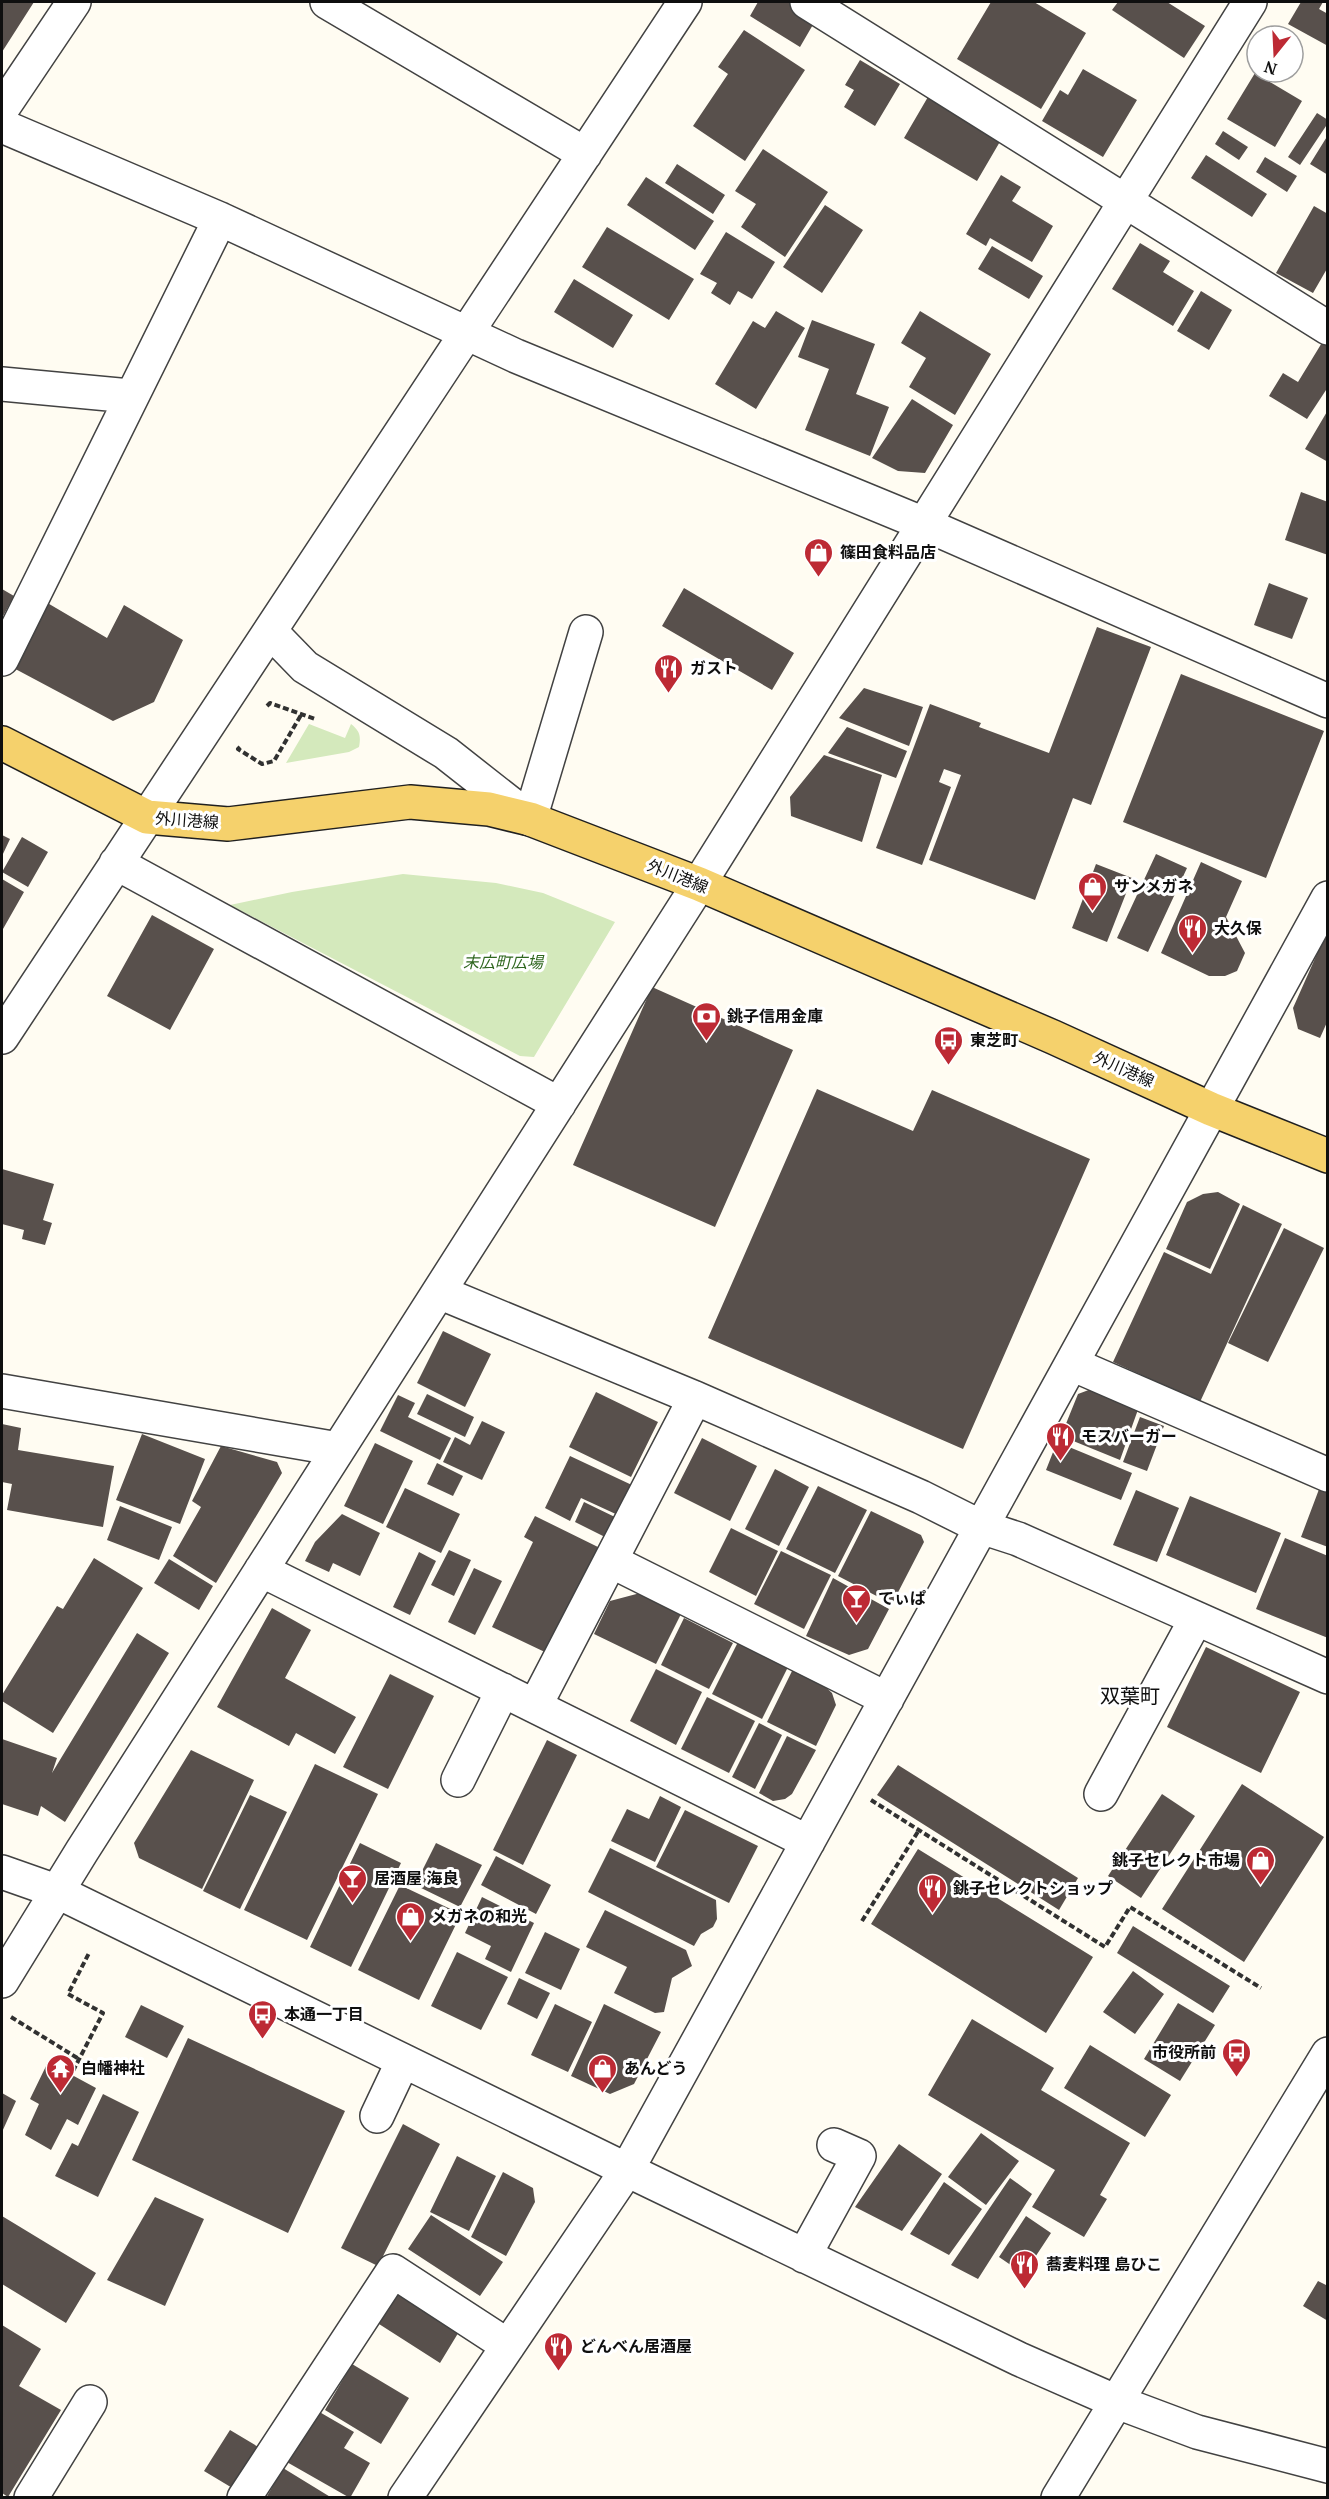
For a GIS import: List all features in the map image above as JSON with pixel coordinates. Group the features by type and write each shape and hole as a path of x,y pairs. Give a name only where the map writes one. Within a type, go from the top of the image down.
{"main road":[{"name":"外川港線","path":"2,743 147,817 228,824 410,802 489,809 530,819 699,884 1053,1037 1211,1109 1328,1156"}],"street":[{"path":"2,109 74,2"},
{"path":"327,2 585,154"},
{"path":"2,1037 686,2"},
{"path":"807,2 1328,328"},
{"path":"2,1981 57,1891 699,884 1250,2"},
{"path":"2,126 220,219 466,334 924,524 1328,701"},
{"path":"2,659 130,396 220,219"},
{"path":"2,384 130,396"},
{"path":"270,631 305,667 446,753 530,819 586,632"},
{"path":"116,863 559,1104"},
{"path":"405,2498 627,2170 1328,898"},
{"path":"439,1292 695,1398 921,1497 981,1527 1018,1539 1328,1677"},
{"path":"1072,1364 1328,1475"},
{"path":"2,1391 338,1449"},
{"path":"535,1706 695,1398"},
{"path":"611,1561 887,1699"},
{"path":"261,1570 808,1842"},
{"path":"1101,1794 1197,1619"},
{"path":"458,1780 503,1690"},
{"path":"2,1872 57,1891 1019,2359 1117,2402 1197,2432 1328,2466"},
{"path":"1058,2498 1328,2054"},
{"path":"377,2116 403,2061"},
{"path":"804,2256 859,2156 834,2145"},
{"path":"244,2498 393,2271 508,2346"},
{"path":"31,2498 90,2402"}],"path":[{"path":"264,711 270,703 320,721"},
{"path":"243,742 238,749 262,764 274,761 302,715"},
{"path":"866,1808 871,1800 1105,1947 1130,1907 1261,1988"},
{"path":"862,1921 919,1830"},
{"path":"73,2071 103,2013 68,1994 89,1953"},
{"path":"2,2012 79,2059"}],"green space":[{"path":"309,724 345,738 351,724 359,734 359,747 349,752 286,763"},
{"name":"末広町広場","path":"403,874 496,883 543,893 615,922 534,1057 520,1056 230,905 292,892"}],"building":[{"path":"2,2 34,2 2,52"},
{"path":"758,2 793,2 818,16 800,47 750,16"},
{"path":"991,2 1034,2 1086,33 1041,109 957,59"},
{"path":"1118,2 1167,2 1205,26 1184,58 1112,10"},
{"path":"1301,2 1323,2 1319,9 1328,14 1328,46 1305,33 1305,24 1288,24"},
{"path":"744,30 805,70 745,161 693,126 728,74 718,67"},
{"path":"860,60 900,84 875,126 844,107 854,90 845,85"},
{"path":"1083,69 1137,100 1103,157 1042,121 1060,90 1068,95"},
{"path":"1248,84 1273,84 1302,101 1275,147 1227,119"},
{"path":"932,90 1005,133 977,181 904,138"},
{"path":"1317,113 1328,120 1328,123 1300,165 1288,157"},
{"path":"1223,131 1248,147 1239,160 1215,144"},
{"path":"1328,135 1328,175 1310,164"},
{"path":"763,149 828,192 785,257 741,227 756,204 735,191"},
{"path":"1206,155 1267,194 1252,217 1191,178"},
{"path":"1265,157 1297,176 1287,192 1256,172"},
{"path":"677,164 725,195 713,214 665,183"},
{"path":"1001,175 1021,187 1012,201 1053,226 1032,262 990,238 986,246 966,234"},
{"path":"646,177 714,221 695,250 627,205"},
{"path":"825,205 863,230 822,293 783,267"},
{"path":"1314,206 1328,214 1328,267 1313,293 1276,273"},
{"path":"607,227 694,279 669,320 582,267"},
{"path":"726,232 775,262 752,299 738,291 730,305 711,293 717,283 700,274"},
{"path":"1140,243 1170,261 1163,272 1194,291 1173,326 1112,289"},
{"path":"992,246 1043,276 1029,299 978,269"},
{"path":"574,279 633,315 613,348 554,312"},
{"path":"1201,291 1232,310 1209,350 1177,331"},
{"path":"776,311 805,328 756,409 715,384 753,321 765,328"},
{"path":"920,311 991,354 955,415 909,387 926,358 901,343"},
{"path":"812,320 875,344 856,394 889,407 870,456 805,430 829,369 798,357"},
{"path":"1323,341 1328,344 1328,387 1307,419 1269,396 1283,373 1298,382"},
{"path":"912,399 953,425 925,473 898,471 872,458"},
{"path":"1328,410 1328,462 1305,449"},
{"path":"1301,492 1328,502 1328,555 1285,540"},
{"path":"1269,583 1308,598 1292,639 1254,625"},
{"path":"684,588 794,653 772,690 662,626"},
{"path":"2,589 14,596 2,618"},
{"path":"39,598 107,638 124,605 183,640 154,702 113,721 6,664"},
{"path":"1097,627 1151,647 1091,805 1073,798 1035,900 929,860 961,775 944,769 939,782 951,787 922,865 876,848 930,704 981,723 979,727 1049,753"},
{"path":"1181,674 1324,731 1266,878 1123,822"},
{"path":"864,688 923,707 909,746 839,718"},
{"path":"847,727 907,751 896,778 828,753"},
{"path":"824,755 882,775 862,842 791,816 790,797"},
{"path":"2,835 10,839 2,856"},
{"path":"22,837 48,852 28,887 2,872"},
{"path":"1156,854 1187,868 1148,952 1117,938"},
{"path":"1201,862 1242,881 1226,917 1245,953 1237,971 1225,976 1209,976 1161,953"},
{"path":"1096,864 1132,878 1107,942 1072,928"},
{"path":"2,879 24,892 3,929 2,928"},
{"path":"152,915 214,949 170,1030 107,996"},
{"path":"1325,936 1328,937 1328,1020 1320,1038 1298,1029 1293,1008"},
{"path":"652,987 793,1050 715,1227 573,1165"},
{"path":"817,1089 913,1131 932,1090 1090,1159 963,1449 708,1338"},
{"path":"2,1169 54,1184 43,1220 52,1223 45,1245 22,1239 24,1230 2,1224"},
{"path":"1218,1192 1240,1204 1210,1269 1166,1249 1187,1202 1203,1194"},
{"path":"1243,1205 1282,1224 1200,1402 1113,1362 1164,1252 1211,1274"},
{"path":"1284,1228 1324,1248 1268,1362 1228,1343"},
{"path":"443,1331 491,1354 465,1407 417,1383"},
{"path":"1094,1388 1140,1404 1120,1460 1061,1436 1078,1394"},
{"path":"596,1392 658,1422 631,1477 569,1447"},
{"path":"427,1394 474,1417 465,1437 417,1414"},
{"path":"398,1395 415,1403 408,1417 451,1438 440,1460 380,1431"},
{"path":"1140,1417 1164,1426 1147,1471 1123,1462"},
{"path":"482,1421 505,1432 482,1480 443,1462 455,1437 470,1445"},
{"path":"2,1424 21,1428 18,1450 114,1466 103,1527 7,1510 12,1484 2,1482"},
{"path":"142,1434 205,1459 180,1524 116,1500"},
{"path":"702,1438 757,1466 730,1521 674,1493"},
{"path":"1057,1442 1132,1473 1121,1500 1046,1470"},
{"path":"375,1443 413,1461 383,1524 344,1506"},
{"path":"221,1446 277,1462 282,1473 216,1583 173,1556 201,1507 192,1501"},
{"path":"570,1456 634,1486 620,1516 581,1498 570,1521 545,1508"},
{"path":"437,1463 463,1476 453,1496 427,1484"},
{"path":"775,1469 809,1487 779,1546 745,1529"},
{"path":"1321,1484 1328,1487 1328,1547 1301,1537"},
{"path":"818,1486 867,1510 835,1573 786,1549"},
{"path":"405,1488 460,1514 441,1553 386,1527"},
{"path":"1136,1490 1179,1508 1157,1562 1113,1545"},
{"path":"1190,1496 1281,1533 1256,1593 1166,1555"},
{"path":"584,1502 619,1519 609,1539 575,1522"},
{"path":"120,1506 172,1527 159,1560 107,1540"},
{"path":"871,1511 921,1535 924,1542 892,1604 838,1576"},
{"path":"342,1514 380,1533 360,1576 333,1563 329,1572 305,1561 315,1542"},
{"path":"535,1516 600,1548 549,1654 492,1627 533,1542 524,1537"},
{"path":"731,1528 778,1551 756,1596 709,1572"},
{"path":"1285,1538 1328,1556 1328,1638 1256,1609"},
{"path":"449,1550 471,1560 454,1596 431,1585"},
{"path":"781,1551 831,1575 804,1629 754,1604"},
{"path":"419,1552 436,1561 410,1615 393,1607"},
{"path":"94,1558 143,1588 53,1733 2,1701 2,1695 57,1606 63,1609"},
{"path":"169,1559 213,1586 199,1610 154,1583"},
{"path":"474,1568 502,1581 475,1635 448,1622"},
{"path":"833,1578 889,1609 868,1649 849,1655 806,1636"},
{"path":"644,1592 682,1612 656,1664 594,1634 610,1601"},
{"path":"272,1608 311,1630 285,1678 356,1717 335,1754 296,1733 289,1746 217,1707"},
{"path":"684,1618 733,1643 709,1689 661,1665"},
{"path":"137,1633 169,1653 65,1822 41,1806 38,1816 2,1804 2,1739 57,1758 52,1773"},
{"path":"739,1640 789,1665 762,1719 712,1694"},
{"path":"1206,1647 1300,1692 1261,1773 1167,1727"},
{"path":"656,1669 702,1692 676,1745 630,1721"},
{"path":"793,1669 820,1682 832,1693 836,1705 816,1746 767,1722"},
{"path":"390,1674 434,1696 388,1789 343,1767"},
{"path":"707,1697 755,1721 729,1773 681,1749"},
{"path":"759,1723 782,1735 755,1789 732,1777"},
{"path":"787,1736 816,1750 792,1794 785,1799 773,1801 759,1793"},
{"path":"547,1740 577,1755 523,1865 493,1850"},
{"path":"191,1750 254,1780 202,1889 139,1858 134,1843"},
{"path":"315,1764 378,1794 307,1940 244,1910"},
{"path":"898,1765 1078,1878 1059,1910 877,1795"},
{"path":"1242,1784 1324,1837 1244,1962 1162,1909"},
{"path":"1162,1794 1195,1816 1141,1898 1108,1876"},
{"path":"250,1795 287,1812 240,1909 203,1891"},
{"path":"660,1796 681,1807 655,1862 611,1841 627,1809 649,1819"},
{"path":"685,1810 758,1846 729,1903 656,1867"},
{"path":"360,1843 401,1863 351,1967 310,1947"},
{"path":"436,1843 482,1865 460,1907 415,1885"},
{"path":"610,1848 716,1900 717,1919 713,1927 701,1934 694,1946 588,1892"},
{"path":"918,1849 1093,1957 1046,2033 871,1924"},
{"path":"496,1856 551,1885 536,1914 481,1885"},
{"path":"400,1885 461,1914 419,2000 358,1970"},
{"path":"482,1897 534,1923 511,1972 485,1959 491,1946 465,1933"},
{"path":"605,1910 686,1950 692,1966 672,1978 664,2012 655,2013 614,1993 627,1967 586,1947"},
{"path":"1133,1926 1230,1986 1213,2013 1117,1953"},
{"path":"545,1932 580,1949 561,1990 525,1973"},
{"path":"457,1952 508,1977 481,2030 431,2006"},
{"path":"1133,1971 1164,1994 1135,2034 1103,2012"},
{"path":"519,1978 550,1993 537,2019 507,2004"},
{"path":"1178,2003 1215,2025 1180,2081 1144,2059"},
{"path":"555,2004 592,2022 568,2072 531,2055"},
{"path":"604,2004 661,2032 634,2084 610,2094 571,2076"},
{"path":"141,2005 184,2026 167,2058 125,2037"},
{"path":"972,2019 1054,2068 1041,2090 1130,2143 1100,2195 1107,2199 1084,2237 1032,2207 1055,2170 928,2095"},
{"path":"188,2038 345,2111 288,2233 132,2160"},
{"path":"1090,2045 1171,2095 1145,2137 1064,2088"},
{"path":"48,2062 96,2088 78,2125 67,2119 51,2150 25,2135 39,2104 30,2099"},
{"path":"2,2093 16,2101 2,2132"},
{"path":"103,2094 139,2112 98,2197 55,2176 72,2143 78,2146"},
{"path":"403,2124 440,2144 378,2266 341,2248"},
{"path":"981,2133 1019,2161 986,2205 948,2177"},
{"path":"899,2144 942,2174 902,2231 855,2207"},
{"path":"457,2156 496,2176 469,2231 430,2212"},
{"path":"503,2172 533,2188 535,2202 506,2256 471,2237"},
{"path":"1010,2178 1032,2194 978,2279 951,2265"},
{"path":"944,2182 982,2209 949,2255 910,2234"},
{"path":"155,2197 204,2219 165,2306 107,2280"},
{"path":"431,2215 503,2262 480,2296 408,2249"},
{"path":"2,2216 96,2273 66,2323 2,2284"},
{"path":"1026,2216 1051,2233 1024,2274 999,2257"},
{"path":"1318,2281 1328,2286 1328,2321 1303,2306"},
{"path":"399,2292 460,2330 440,2363 379,2324"},
{"path":"2,2325 41,2349 19,2386 61,2410 8,2497 2,2493"},
{"path":"352,2364 409,2398 381,2444 325,2410"},
{"path":"316,2410 354,2432 344,2448 370,2463 350,2498 285,2461"},
{"path":"230,2430 265,2451 239,2492 204,2471"},
{"path":"283,2468 332,2498 266,2498"}],"place":[{"name":"篠田食料品店","path":"819,578"},
{"name":"ガスト","path":"669,694"},
{"name":"サンメガネ","path":"1093,912"},
{"name":"大久保","path":"1193,954"},
{"name":"銚子信用金庫","path":"706,1042"},
{"name":"東芝町","path":"949,1066"},
{"name":"モスバーガー","path":"1060,1462"},
{"name":"てぃぱ","path":"857,1624"},
{"name":"銚子セレクト市場","path":"1261,1886"},
{"name":"居酒屋 海良","path":"353,1904"},
{"name":"銚子セレクトショップ","path":"932,1914"},
{"name":"メガネの和光","path":"410,1942"},
{"name":"本通一丁目","path":"263,2040"},
{"name":"市役所前","path":"1237,2078"},
{"name":"白幡神社","path":"60,2094"},
{"name":"あんどう","path":"603,2094"},
{"name":"蕎麦料理 島ひこ","path":"1025,2290"},
{"name":"どんべん居酒屋","path":"559,2372"}],"district":[{"name":"双葉町","path":"1130,1695"}]}
